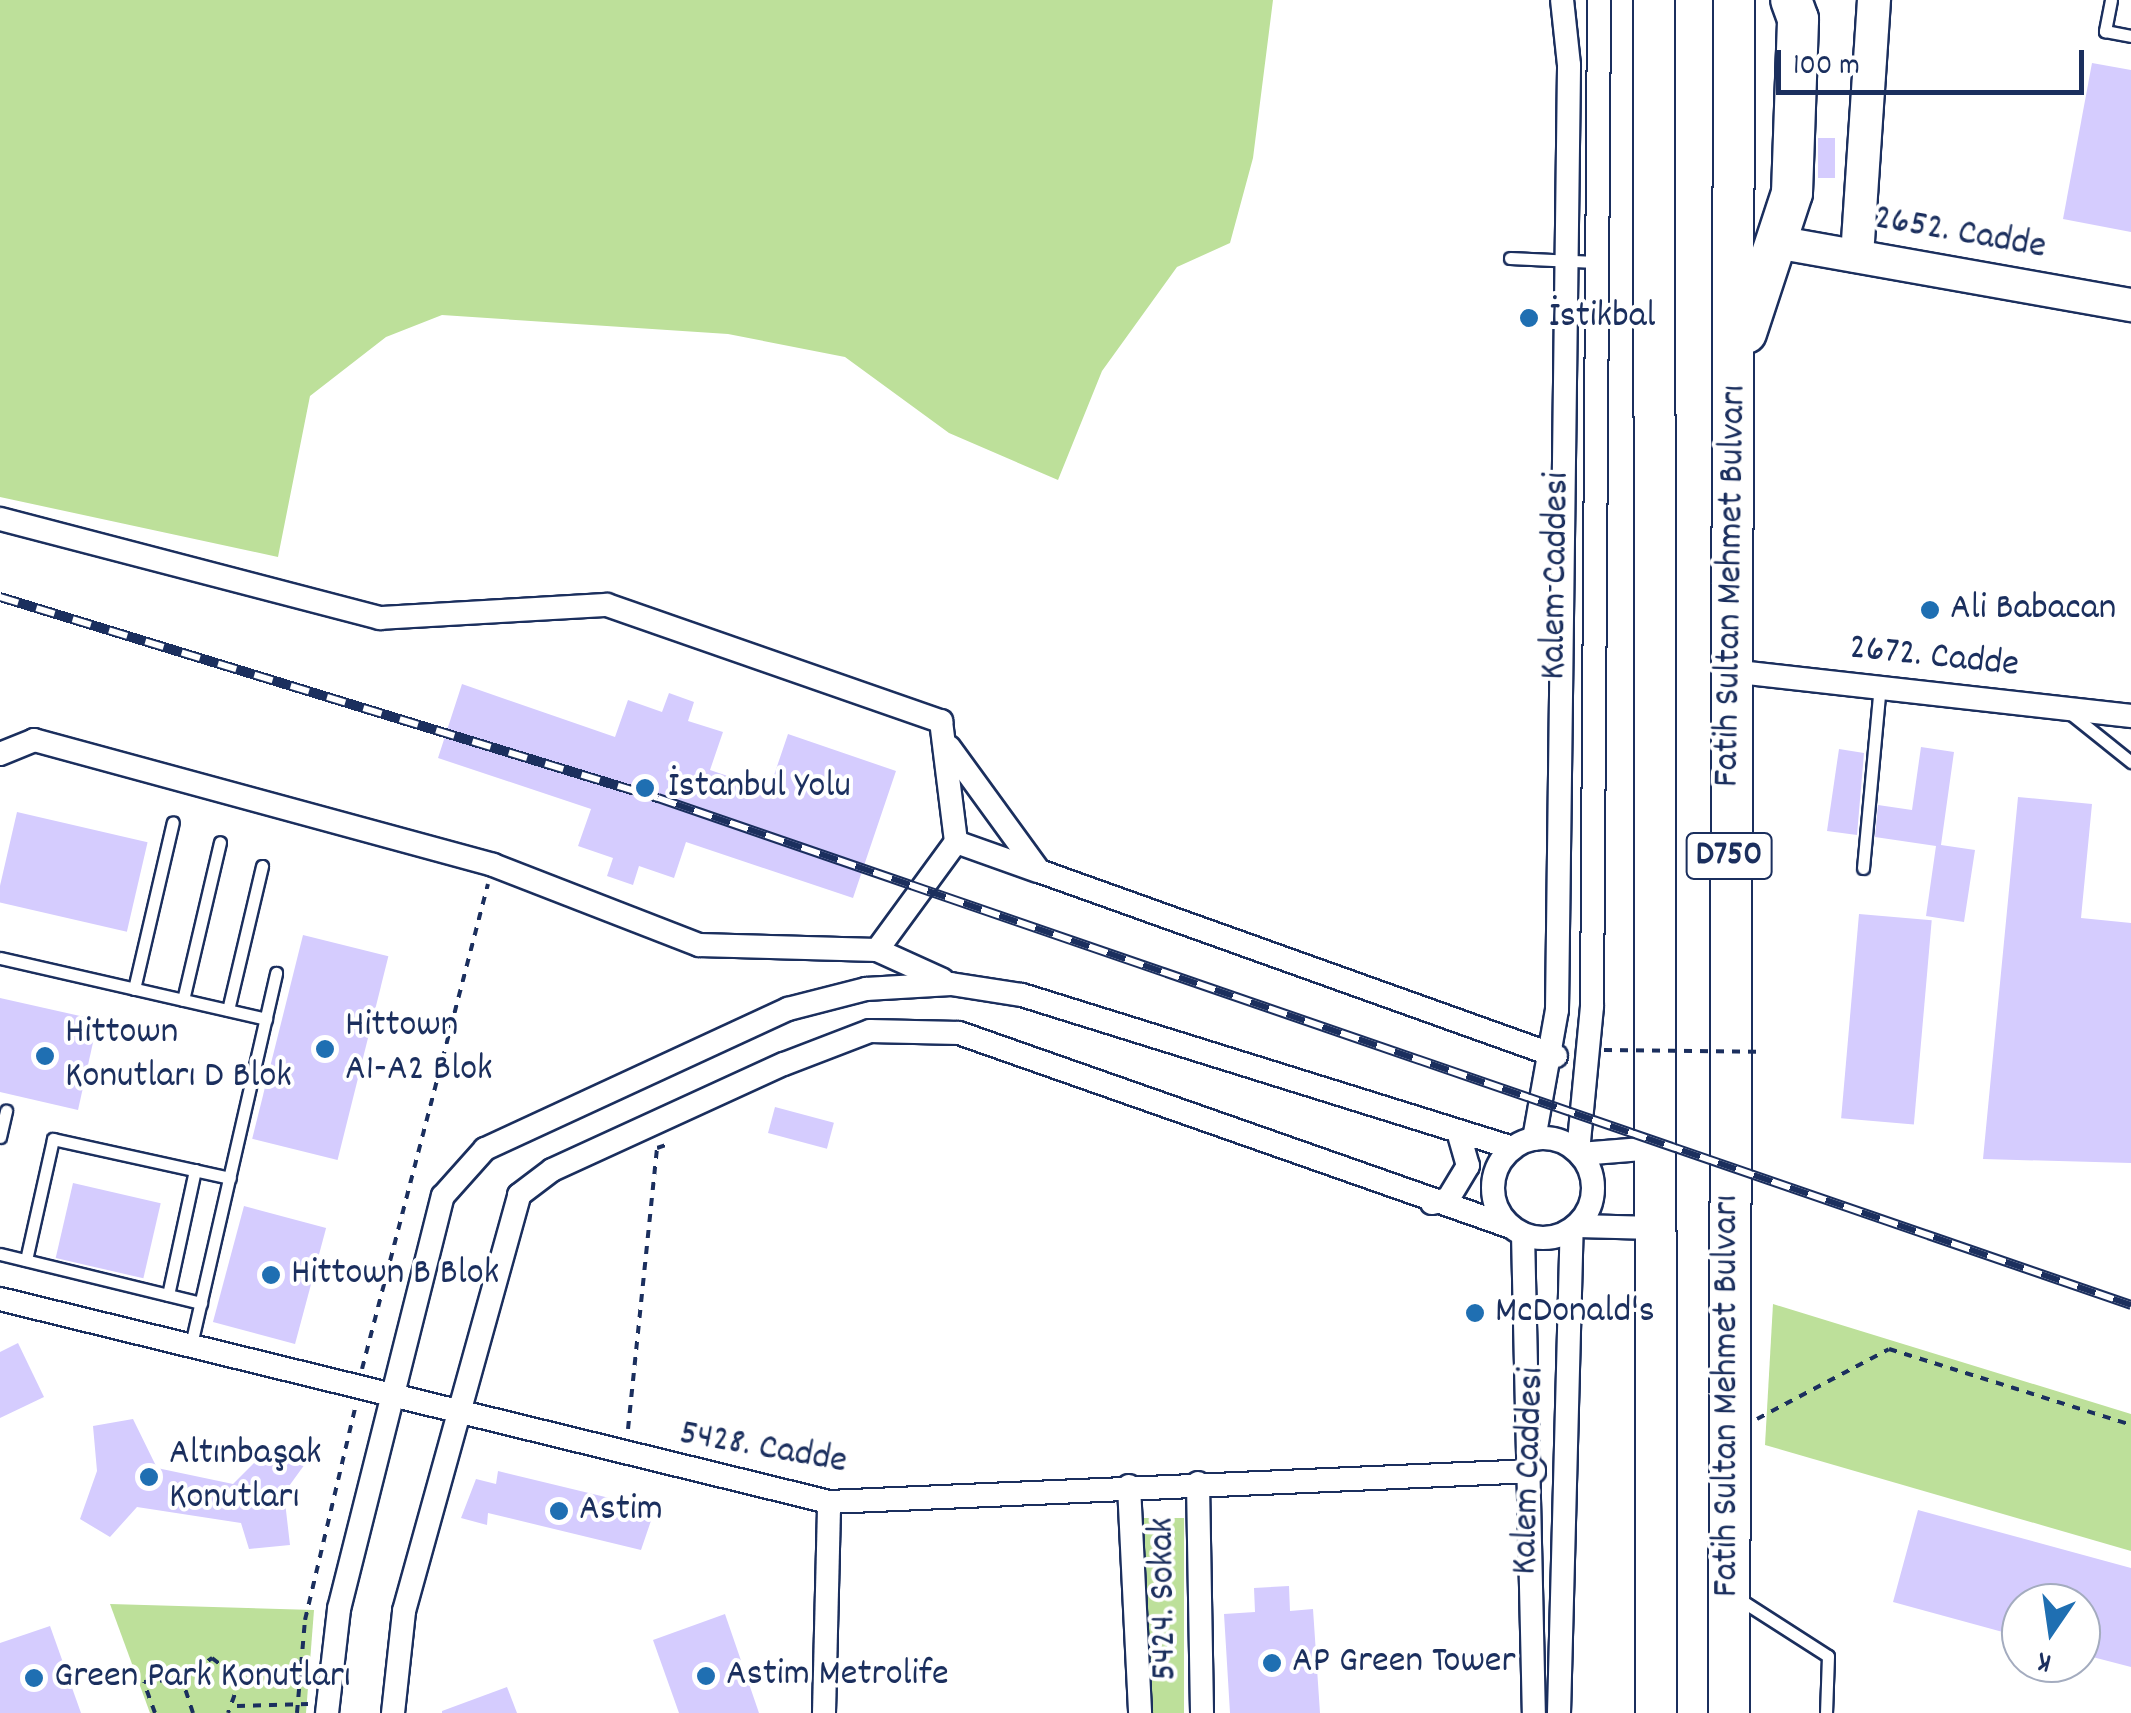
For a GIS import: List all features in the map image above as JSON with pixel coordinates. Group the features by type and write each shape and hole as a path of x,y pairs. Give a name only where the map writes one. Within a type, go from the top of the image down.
{"highway":[{"name":"Fatih Sultan Mehmet Bulvarı","path":"1654,0 1656,1713"},
{"name":"Fatih Sultan Mehmet Bulvarı","path":"1729,1713 1734,0"},
{"path":"1734,370 1792,193 1798,19 1790,0"}],"street":[{"name":"Kalem Caddesi","path":"1523,1144 1556,1056 1568,260 1562,0"},
{"name":"Kalem Caddesi","path":"1579,1153 1592,1006 1598,0"},
{"path":"1857,256 1874,0"},
{"name":"2652. Cadde","path":"1776,242 2131,305"},
{"path":"0,519 380,618 607,605 941,721 947,744 956,842 876,950"},
{"name":"2672. Cadde","path":"1730,671 2131,716"},
{"path":"0,754 34,740 493,865 699,946 876,950 950,984"},
{"path":"947,744 1039,871"},
{"path":"956,842 1556,1056"},
{"path":"327,1708 333,1636 443,1196 472,1158 788,1009 866,989 950,984 1022,995 1458,1131 1579,1153 1656,1148"},
{"path":"394,1713 404,1611 519,1195 552,1170 870,1030 959,1033 1517,1231 1656,1228"},
{"path":"1432,1203 1448,1198 1468,1166 1458,1131"},
{"path":"1517,1231 1493,1187 1523,1144"},
{"path":"1574,1228 1594,1187 1579,1153"},
{"name":"Kalem Caddesi","path":"1559,1713 1574,1228"},
{"name":"Kalem Caddesi","path":"1517,1231 1534,1472 1534,1713"},
{"name":"5428. Cadde","path":"0,1300 457,1418 829,1502 1198,1483 1534,1472"},
{"name":"5424. Sokak","path":"1198,1483 1202,1713"},
{"path":"1129,1486 1140,1713"},
{"path":"824,1713 829,1502"}],"lane":[{"path":"2111,0 2106,31 2131,36"},
{"path":"1510,258 1595,262"},
{"path":"1863,868 1880,686"},
{"path":"2064,708 2131,762"},
{"path":"134,989 174,822"},
{"path":"183,1000 220,842"},
{"path":"228,1010 262,866"},
{"path":"0,958 266,1019"},
{"path":"190,1349 276,973"},
{"path":"0,1137 6,1111"},
{"path":"26,1260 53,1138 230,1178"},
{"path":"168,1295 196,1170"},
{"path":"0,1254 201,1303"},
{"path":"1728,1592 1828,1656 1826,1713"}],"path":[{"path":"364,1361 493,865"},
{"path":"1604,1050 1757,1052"},
{"path":"624,1458 657,1148 666,1145"},
{"path":"1728,1425 1772,1416 1890,1349 2131,1424"},
{"path":"297,1713 305,1620 345,1454"},
{"path":"156,1713 144,1682 182,1679 196,1662 222,1660 240,1680 236,1706"},
{"path":"182,1679 193,1713"},
{"path":"228,1713 236,1706 297,1704 327,1708"}],"green space":[{"path":"0,0 1273,0 1253,158 1230,243 1177,267 1102,371 1058,480 949,433 845,357 728,334 442,315 386,337 310,396 278,557 0,497"},
{"path":"1773,1304 2131,1414 2131,1551 1765,1445"},
{"path":"1142,1518 1184,1518 1184,1713 1142,1713"},
{"path":"110,1604 314,1610 306,1713 150,1713"}],"building":[{"path":"2092,63 2131,70 2131,232 2063,219"},
{"path":"1818,138 1835,138 1835,178 1818,178"},
{"path":"462,684 615,737 628,700 662,712 669,693 694,702 688,721 723,732 710,770 769,790 788,734 896,771 853,898 686,842 674,878 639,866 633,885 607,876 613,858 578,846 591,809 438,758"},
{"path":"1921,747 1954,752 1941,845 1975,850 1964,922 1926,916 1936,846 1875,837 1878,805 1912,810"},
{"path":"1839,749 1864,753 1857,835 1827,831"},
{"path":"2018,797 2092,804 2081,918 2131,923 2131,1163 1983,1159"},
{"path":"17,812 148,842 127,932 0,902 0,886"},
{"path":"1859,914 1932,920 1914,1125 1841,1118"},
{"name":"Hittown A1-A2 Blok","path":"303,935 388,956 338,1160 252,1139"},
{"name":"Hittown Konutları D Blok","path":"0,998 98,1020 78,1110 0,1092"},
{"path":"775,1107 834,1123 827,1149 768,1133"},
{"path":"73,1183 161,1203 143,1278 56,1258"},
{"name":"Hittown B Blok","path":"244,1206 326,1228 295,1344 213,1322"},
{"path":"18,1343 44,1397 0,1418 0,1352"},
{"name":"Altınbaşak Konutları","path":"133,1419 157,1468 233,1484 264,1453 305,1464 284,1493 290,1545 249,1549 241,1523 137,1507 110,1537 80,1519 97,1471 93,1426"},
{"name":"Astim","path":"498,1471 655,1509 641,1550 488,1513 487,1525 461,1518 476,1479 496,1484"},
{"path":"1918,1510 2131,1568 2131,1667 2101,1659 2101,1583 2001,1583 2001,1632 1893,1602"},
{"name":"AP Green Tower","path":"1289,1586 1290,1611 1313,1609 1320,1713 1230,1713 1224,1614 1255,1612 1254,1588"},
{"name":"Astim Metrolife","path":"725,1614 759,1713 679,1713 653,1640"},
{"name":"Green Park Konutları","path":"50,1626 81,1713 0,1713 0,1643"},
{"path":"507,1687 517,1713 442,1713 442,1711"}],"railway":[{"path":"0,597 658,798 2131,1305"}],"place":[{"name":"İstikbal","path":"1529,318"},
{"name":"Ali Babacan","path":"1930,610"},
{"name":"İstanbul Yolu","path":"645,788"},
{"name":"Hittown A1-A2 Blok","path":"325,1049"},
{"name":"Hittown Konutları D Blok","path":"45,1056"},
{"name":"Hittown B Blok","path":"271,1275"},
{"name":"McDonald's","path":"1475,1313"},
{"name":"Altınbaşak Konutları","path":"149,1477"},
{"name":"Astim","path":"559,1511"},
{"name":"AP Green Tower","path":"1272,1663"},
{"name":"Astim Metrolife","path":"706,1676"},
{"name":"Green Park Konutları","path":"34,1678"}]}
